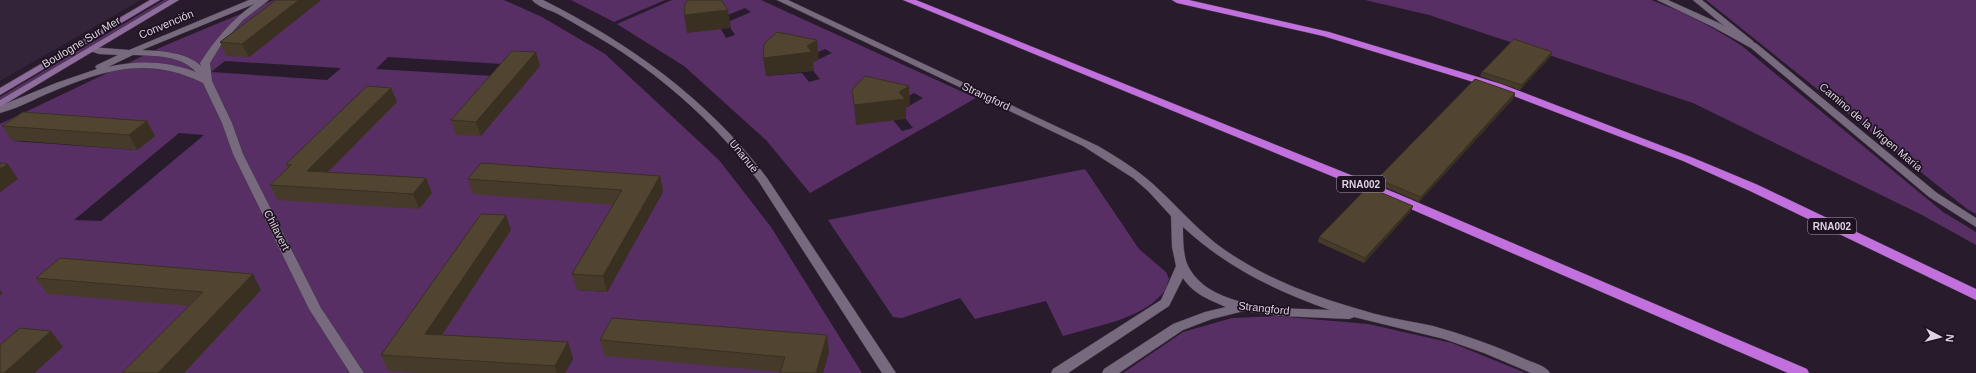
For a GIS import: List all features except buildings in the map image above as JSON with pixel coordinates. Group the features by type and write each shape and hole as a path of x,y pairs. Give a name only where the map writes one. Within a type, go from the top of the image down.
{"highway":[{"path":"903,0 913,2"},
{"name":"RNA002","path":"1177,0 1326,34 1497,86 1687,159 1754,188 1976,295"},
{"name":"RNA002","path":"913,2 1394,197 1802,373"}],"main road":[{"name":"Boulogne Sur Mer","path":"0,92 156,0"},
{"name":"Boulogne Sur Mer","path":"0,104 175,0"}],"street":[{"name":"Convención","path":"66,83 131,53 256,0"},
{"path":"207,81 205,63 217,44 240,18 265,0"},
{"name":"Unanué","path":"536,0 569,16 608,39 676,89 716,124 752,165 775,197 889,373"},
{"name":"Strangford","path":"781,0 1087,144 1121,164 1144,181 1176,215 1223,255 1246,269 1313,299 1366,316 1468,341 1543,373"},
{"name":"Camino de la Virgen María","path":"1661,0 1716,25 1754,46"},
{"name":"Camino de la Virgen María","path":"1697,0 1933,195 1976,223"},
{"name":"Convención","path":"93,49 106,52 131,53"},
{"path":"131,53 161,55 189,62 207,81"},
{"path":"0,110 66,83 108,70 140,65 174,68 207,81"},
{"name":"Chilavert","path":"207,81 227,123 238,154 315,309 357,373"},
{"name":"Strangford","path":"1176,215 1182,267 1196,287 1206,295 1241,307 1366,316"},
{"path":"1058,373 1165,303 1172,293 1182,267"},
{"path":"1109,373 1188,322 1209,314 1241,307"}],"shaded area":[{"path":"0,0 141,0 0,81"},
{"path":"164,0 169,0 0,100 0,97"},
{"path":"274,0 299,0 249,57 321,0 504,0 542,17 605,54 719,160 771,227 862,373 823,373 829,351 788,373 565,373 573,359 419,373 34,373 62,347 0,372 0,295 2,293 0,293 0,192 17,179 0,178 0,124 166,45","holes":["388,57 503,64 493,76 376,69","225,61 340,68 327,80 211,72","179,133 204,135 101,221 74,220","155,136 137,150 12,141","663,192 607,292 577,289"]},
{"path":"571,0 665,0 614,22"},
{"path":"672,0 761,0 976,98 810,193 766,140 684,66 617,24","holes":["745,8 751,12 730,21 728,24 735,35 726,38 721,29 728,15","825,49 832,53 811,63 810,67 820,79 809,82 802,73 766,76","914,93 923,98 902,110 902,114 913,128 902,131 893,120 898,102"]},
{"path":"1365,0 1651,0 1698,20 1742,46 1943,212 1976,232 1976,245 1922,215 1693,103 1429,15"},
{"path":"1706,0 1976,0 1976,214 1967,209"},
{"path":"1085,169 1139,249 1166,272 1169,279 1163,293 1142,310 1116,321 1063,336 1046,301 975,319 960,298 902,318 893,317 828,220"},
{"path":"1276,316 1368,324 1452,343 1526,373 1123,373 1183,332 1232,318"}]}
